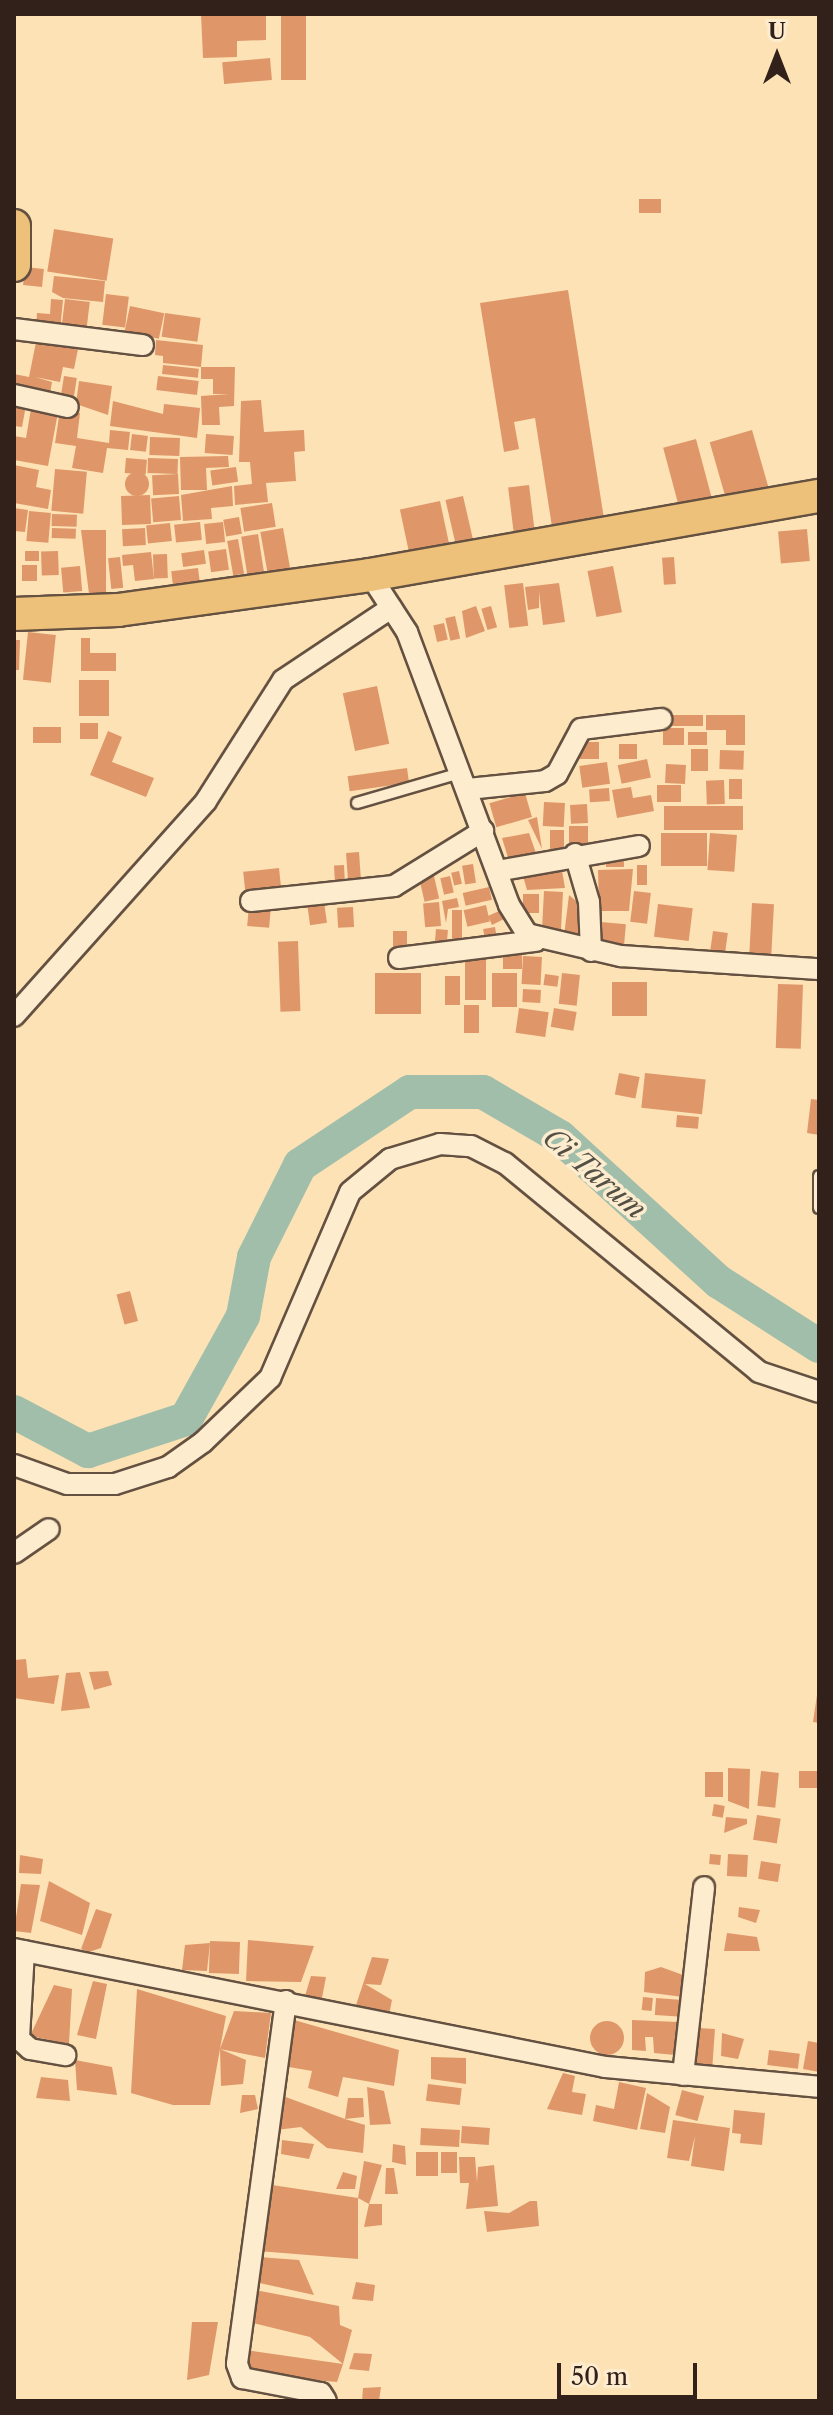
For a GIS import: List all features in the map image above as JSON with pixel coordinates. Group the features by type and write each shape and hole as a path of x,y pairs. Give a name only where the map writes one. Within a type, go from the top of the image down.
{"main road":[{"path":"14,226 14,265"},
{"path":"14,614 118,610 370,575 819,496"}],"street":[{"path":"14,329 143,345"},
{"path":"14,395 68,407"},
{"path":"370,575 391,608 465,780 509,905 536,941"},
{"path":"14,1016 206,801 283,680 391,608"},
{"path":"465,780 545,781 557,774 581,729 661,719"},
{"path":"251,901 394,886 483,831"},
{"path":"497,871 575,854 639,846"},
{"path":"575,854 591,951"},
{"path":"399,958 536,941 591,951 819,969"},
{"path":"14,1465 67,1484 115,1484 168,1467 203,1442 270,1378 350,1192 390,1159 440,1144 471,1146 505,1163 759,1372 819,1392"},
{"path":"14,1553 49,1529"},
{"path":"683,2075 704,1887"},
{"path":"65,2055 30,2049 19,2039 19,1950 605,2067 819,2087"},
{"path":"286,2001 237,2364 242,2378 321,2393 326,2401"}],"lane":[{"path":"357,803 465,780"},
{"path":"819,1176 819,1208"}],"building":[{"path":"201,14 266,14 266,40 237,41 237,57 203,58"},
{"path":"281,14 306,14 306,80 281,80"},
{"path":"270,58 272,80 224,84 222,62"},
{"path":"639,199 661,199 661,213 639,213"},
{"path":"54,229 113,238 107,281 47,271"},
{"path":"25,267 44,269 42,287 23,285"},
{"path":"54,276 105,281 103,302 63,298 52,292"},
{"path":"568,290 605,525 553,533 535,418 514,422 519,449 504,452 480,303"},
{"path":"106,294 129,297 125,328 102,325"},
{"path":"51,299 63,300 60,330 36,328 37,313 50,314"},
{"path":"65,299 90,302 86,333 61,330"},
{"path":"130,306 164,313 159,339 125,331"},
{"path":"165,313 201,318 197,342 162,337"},
{"path":"37,337 79,344 74,369 63,367 60,382 35,377 52,382 49,400 14,393 14,374 29,377"},
{"path":"156,340 203,345 201,367 163,363 163,356 155,355"},
{"path":"163,365 199,369 198,378 162,374"},
{"path":"201,367 235,367 234,406 219,407 220,425 202,425 201,396 229,394 213,394 213,379 201,379"},
{"path":"64,376 77,378 73,405 60,403"},
{"path":"158,376 199,381 197,395 156,390"},
{"path":"79,381 112,386 108,415 76,404"},
{"path":"14,398 27,400 22,427 14,426"},
{"path":"261,400 264,432 304,430 305,451 294,452 296,481 266,483 268,502 235,505 234,486 252,484 250,462 239,462 241,401"},
{"path":"113,401 163,414 164,404 200,408 197,438 110,426"},
{"path":"32,403 59,407 48,466 14,460 14,436 26,438"},
{"path":"60,410 80,413 77,438 109,443 110,430 130,432 128,450 107,448 103,473 72,468 76,446 55,443"},
{"path":"752,430 769,490 727,502 710,442"},
{"path":"132,434 148,436 146,452 130,450"},
{"path":"206,434 234,436 233,455 205,453"},
{"path":"150,437 180,438 179,456 149,455"},
{"path":"696,439 713,502 680,511 663,448"},
{"path":"228,456 229,467 206,468 207,490 181,490 180,457"},
{"path":"126,458 147,460 146,475 125,473"},
{"path":"148,458 178,459 177,474 147,473"},
{"path":"14,465 39,470 36,487 51,490 48,509 14,503"},
{"path":"236,467 238,482 212,485 210,471"},
{"path":"55,469 87,472 83,514 51,511"},
{"path":"137,472 145,476 149,484 145,492 137,496 129,492 125,484 129,476"},
{"path":"178,474 179,494 153,495 152,475"},
{"path":"529,485 536,541 515,543 508,488"},
{"path":"232,486 233,506 211,508 212,519 183,521 181,495"},
{"path":"150,495 151,524 122,525 121,496"},
{"path":"179,496 181,520 153,522 151,498"},
{"path":"463,496 474,545 457,549 445,500"},
{"path":"440,501 450,550 410,558 400,510"},
{"path":"272,503 276,527 244,532 240,508"},
{"path":"14,508 28,510 25,532 14,531"},
{"path":"29,511 51,513 48,543 26,541"},
{"path":"52,514 77,515 77,527 52,526"},
{"path":"239,517 242,534 226,537 223,520"},
{"path":"200,522 202,540 176,543 174,525"},
{"path":"223,522 225,542 206,544 204,524"},
{"path":"170,523 172,541 148,543 146,526"},
{"path":"52,528 76,529 76,539 52,538"},
{"path":"145,528 146,545 123,546 122,529"},
{"path":"283,528 291,574 269,578 260,532"},
{"path":"807,529 810,561 781,563 778,532"},
{"path":"81,530 106,530 106,594 89,594"},
{"path":"258,534 265,578 248,581 241,537"},
{"path":"238,539 244,573 233,575 227,541"},
{"path":"226,549 229,570 211,572 208,552"},
{"path":"204,550 206,564 183,567 181,553"},
{"path":"25,551 39,551 39,561 25,561"},
{"path":"58,551 59,575 42,576 41,552"},
{"path":"151,552 154,579 135,581 133,565 123,566 122,555"},
{"path":"153,554 167,554 168,578 154,578"},
{"path":"120,557 123,588 111,589 108,558"},
{"path":"674,557 676,584 664,585 662,558"},
{"path":"22,565 37,565 37,581 22,581"},
{"path":"80,566 82,591 63,593 61,568"},
{"path":"613,566 622,612 596,617 587,571"},
{"path":"198,568 200,585 173,588 171,571"},
{"path":"523,583 528,626 509,628 504,585"},
{"path":"559,583 565,622 543,625 539,592 539,608 528,610 525,587"},
{"path":"476,606 485,631 466,638 462,611"},
{"path":"491,606 497,627 487,630 481,609"},
{"path":"455,616 460,638 450,641 445,618"},
{"path":"444,623 448,640 437,642 433,625"},
{"path":"28,632 56,635 51,683 23,680"},
{"path":"81,638 90,638 90,653 116,653 116,671 81,671"},
{"path":"14,640 20,640 19,670 14,670"},
{"path":"79,680 109,680 109,716 79,716"},
{"path":"377,686 389,744 355,751 343,693"},
{"path":"666,715 703,715 703,726 666,726"},
{"path":"706,715 745,715 745,745 726,745 726,730 706,730"},
{"path":"80,723 98,723 98,739 80,739"},
{"path":"33,727 61,727 61,743 33,743"},
{"path":"663,728 684,728 684,745 663,745"},
{"path":"108,731 122,737 112,762 154,778 146,797 90,775"},
{"path":"688,732 707,732 707,745 688,745"},
{"path":"579,742 599,742 599,759 579,759"},
{"path":"619,744 637,744 637,759 619,759"},
{"path":"691,749 708,749 708,771 691,771"},
{"path":"720,750 744,751 743,770 719,769"},
{"path":"647,759 651,778 622,784 618,765"},
{"path":"607,762 610,784 582,788 579,766"},
{"path":"666,764 686,765 685,784 665,783"},
{"path":"407,768 409,783 350,791 348,776"},
{"path":"729,779 742,779 742,799 729,799"},
{"path":"724,780 725,804 707,805 706,781"},
{"path":"657,785 681,785 681,802 657,802"},
{"path":"631,787 633,798 651,795 654,811 617,818 612,790"},
{"path":"609,788 610,801 590,802 589,789"},
{"path":"525,793 532,817 496,827 489,803"},
{"path":"544,802 565,803 564,827 543,826"},
{"path":"587,804 588,823 571,824 570,805"},
{"path":"664,806 743,806 743,830 664,830"},
{"path":"537,817 542,849 528,820"},
{"path":"569,826 588,826 588,848 569,848"},
{"path":"550,830 564,830 564,853 550,853"},
{"path":"529,833 537,856 509,861 502,838"},
{"path":"661,833 707,833 707,866 661,866"},
{"path":"710,833 737,835 734,872 707,870"},
{"path":"359,852 361,879 348,880 346,853"},
{"path":"606,852 624,852 624,867 606,867"},
{"path":"473,864 476,883 465,884 462,866"},
{"path":"344,865 345,882 335,883 334,866"},
{"path":"561,865 565,888 527,890 521,869"},
{"path":"637,865 647,865 647,885 637,885"},
{"path":"279,868 282,895 246,899 243,872"},
{"path":"633,869 629,911 599,911 598,870"},
{"path":"459,871 462,884 454,885 451,873"},
{"path":"434,876 439,898 425,902 419,879"},
{"path":"450,876 454,893 444,895 440,878"},
{"path":"489,887 492,900 466,906 463,893"},
{"path":"544,891 563,892 561,932 542,931"},
{"path":"634,891 651,893 647,924 630,922"},
{"path":"523,894 539,894 539,913 523,913"},
{"path":"569,895 583,907 583,940 564,936"},
{"path":"457,898 459,907 448,909 446,923 442,901"},
{"path":"324,902 327,923 310,925 307,904"},
{"path":"439,902 441,926 425,927 423,903"},
{"path":"752,903 774,904 771,959 749,958"},
{"path":"658,904 693,908 689,941 654,937"},
{"path":"249,905 271,907 269,928 247,926"},
{"path":"486,905 490,922 467,927 464,910"},
{"path":"353,907 354,927 338,928 337,908"},
{"path":"452,910 462,910 462,943 452,943"},
{"path":"499,911 504,919 492,925 488,916"},
{"path":"601,922 626,924 624,948 599,946"},
{"path":"495,927 497,939 485,941 483,929"},
{"path":"436,929 448,930 447,946 435,945"},
{"path":"393,931 407,931 407,954 393,954"},
{"path":"713,931 728,933 725,956 710,954"},
{"path":"298,941 300,1011 280,1012 278,942"},
{"path":"503,953 522,953 522,969 503,969"},
{"path":"523,956 542,957 541,985 522,984"},
{"path":"465,958 486,958 486,1000 465,1000"},
{"path":"375,973 421,973 421,1014 375,1014"},
{"path":"492,973 517,973 517,1007 492,1007"},
{"path":"562,973 580,975 577,1006 559,1004"},
{"path":"545,974 559,976 557,987 543,985"},
{"path":"445,976 460,976 460,1005 445,1005"},
{"path":"612,982 647,982 647,1016 612,1016"},
{"path":"778,984 803,985 801,1049 776,1048"},
{"path":"523,989 541,990 540,1003 522,1002"},
{"path":"464,1005 479,1005 479,1033 464,1033"},
{"path":"519,1008 549,1012 545,1037 516,1033"},
{"path":"554,1008 577,1012 573,1031 551,1027"},
{"path":"619,1073 640,1077 635,1099 615,1095"},
{"path":"645,1073 706,1079 702,1114 641,1108"},
{"path":"811,1099 819,1100 819,1135 807,1133"},
{"path":"677,1115 699,1117 698,1129 676,1127"},
{"path":"130,1291 138,1321 125,1325 116,1295"},
{"path":"26,1659 28,1678 59,1675 54,1704 14,1698 14,1660"},
{"path":"108,1671 112,1685 94,1690 89,1672"},
{"path":"80,1672 90,1708 61,1711 66,1673"},
{"path":"819,1695 819,1723 813,1722"},
{"path":"728,1768 750,1769 749,1809 728,1801"},
{"path":"761,1771 779,1773 775,1808 757,1806"},
{"path":"799,1771 819,1771 819,1788 799,1788"},
{"path":"705,1772 723,1772 723,1797 705,1797"},
{"path":"714,1804 725,1806 723,1818 712,1816"},
{"path":"757,1815 781,1819 777,1843 753,1840"},
{"path":"726,1817 747,1819 747,1824 724,1833"},
{"path":"710,1854 721,1855 720,1865 709,1864"},
{"path":"728,1854 748,1855 747,1877 727,1876"},
{"path":"20,1855 43,1859 41,1874 19,1873"},
{"path":"761,1861 781,1864 778,1882 758,1879"},
{"path":"49,1881 90,1903 82,1935 40,1921"},
{"path":"21,1884 40,1885 31,1933 14,1931"},
{"path":"739,1907 760,1910 756,1923 738,1917"},
{"path":"96,1909 112,1914 101,1948 89,1952 81,1949"},
{"path":"727,1933 757,1937 760,1951 724,1951"},
{"path":"248,1940 314,1946 301,1982 246,1981"},
{"path":"210,1941 240,1942 239,1974 209,1973"},
{"path":"210,1943 207,1971 182,1970 185,1945"},
{"path":"372,1957 389,1959 381,1985 365,1984 392,2000 389,2015 355,2008"},
{"path":"661,1967 683,1975 683,1997 644,1992 645,1972"},
{"path":"311,1976 326,1977 322,1998 305,1996"},
{"path":"93,1981 107,1984 96,2039 77,2035"},
{"path":"54,1985 72,1989 69,2044 30,2036"},
{"path":"137,1989 226,2016 210,2105 173,2105 131,2093"},
{"path":"643,1997 653,1998 652,2011 642,2010"},
{"path":"656,1998 683,2000 682,2017 655,2015"},
{"path":"234,2011 271,2013 265,2058 220,2049"},
{"path":"294,2020 399,2050 394,2086 343,2077 338,2097 308,2088 312,2071 289,2067"},
{"path":"632,2020 678,2022 675,2055 654,2053 653,2037 645,2037 646,2051 632,2050"},
{"path":"607,2021 619,2026 624,2038 619,2050 607,2055 595,2050 590,2038 595,2026"},
{"path":"699,2028 715,2029 712,2066 696,2065"},
{"path":"722,2033 744,2039 738,2059 721,2056"},
{"path":"808,2041 819,2043 819,2072 803,2069"},
{"path":"220,2049 246,2060 243,2084 221,2086"},
{"path":"769,2050 800,2054 798,2069 767,2065"},
{"path":"431,2057 466,2058 466,2084 431,2079"},
{"path":"75,2060 112,2067 117,2095 77,2090"},
{"path":"563,2073 575,2076 572,2092 586,2094 582,2115 547,2109"},
{"path":"41,2077 68,2080 70,2101 36,2098"},
{"path":"619,2082 646,2088 637,2130 593,2121 596,2105 614,2109"},
{"path":"428,2084 462,2088 460,2105 426,2101"},
{"path":"367,2087 384,2091 391,2124 370,2125"},
{"path":"682,2090 704,2096 697,2121 675,2115"},
{"path":"647,2093 670,2107 665,2133 640,2129"},
{"path":"242,2095 255,2095 258,2109 240,2113"},
{"path":"283,2096 365,2125 363,2153 327,2148 301,2127 276,2130"},
{"path":"348,2098 363,2098 364,2117 345,2119"},
{"path":"734,2110 765,2113 762,2145 740,2143 741,2134 732,2133"},
{"path":"673,2120 730,2128 724,2171 691,2166 695,2136 689,2161 667,2158"},
{"path":"462,2126 490,2128 489,2145 461,2143"},
{"path":"421,2128 460,2130 459,2147 420,2145"},
{"path":"282,2140 314,2144 309,2159 281,2154"},
{"path":"393,2144 405,2146 406,2165 392,2162"},
{"path":"416,2152 438,2152 438,2176 416,2176"},
{"path":"441,2152 457,2152 457,2173 441,2173"},
{"path":"459,2157 475,2157 477,2182 478,2167 494,2165 498,2206 466,2209 469,2183 460,2183"},
{"path":"364,2161 382,2165 369,2204 358,2198"},
{"path":"386,2168 394,2168 398,2194 385,2194"},
{"path":"343,2172 357,2176 355,2189 336,2189"},
{"path":"272,2185 358,2198 358,2259 258,2251"},
{"path":"530,2201 537,2201 539,2226 487,2232 484,2211 509,2213"},
{"path":"369,2204 382,2204 382,2225 364,2227"},
{"path":"259,2257 299,2260 314,2295 255,2282"},
{"path":"356,2282 375,2285 373,2301 352,2299"},
{"path":"255,2290 339,2306 340,2325 352,2330 343,2364 310,2337 253,2323"},
{"path":"192,2322 218,2322 209,2375 187,2380"},
{"path":"246,2350 343,2364 337,2382 251,2375"},
{"path":"354,2353 372,2354 369,2371 349,2369"},
{"path":"381,2387 379,2401 362,2401 363,2388"}],"waterway":[{"name":"Ci Tarum","path":"14,1412 88,1451 186,1419 243,1316 254,1257 300,1165 410,1092 483,1092 560,1137 719,1282 819,1346"}]}
